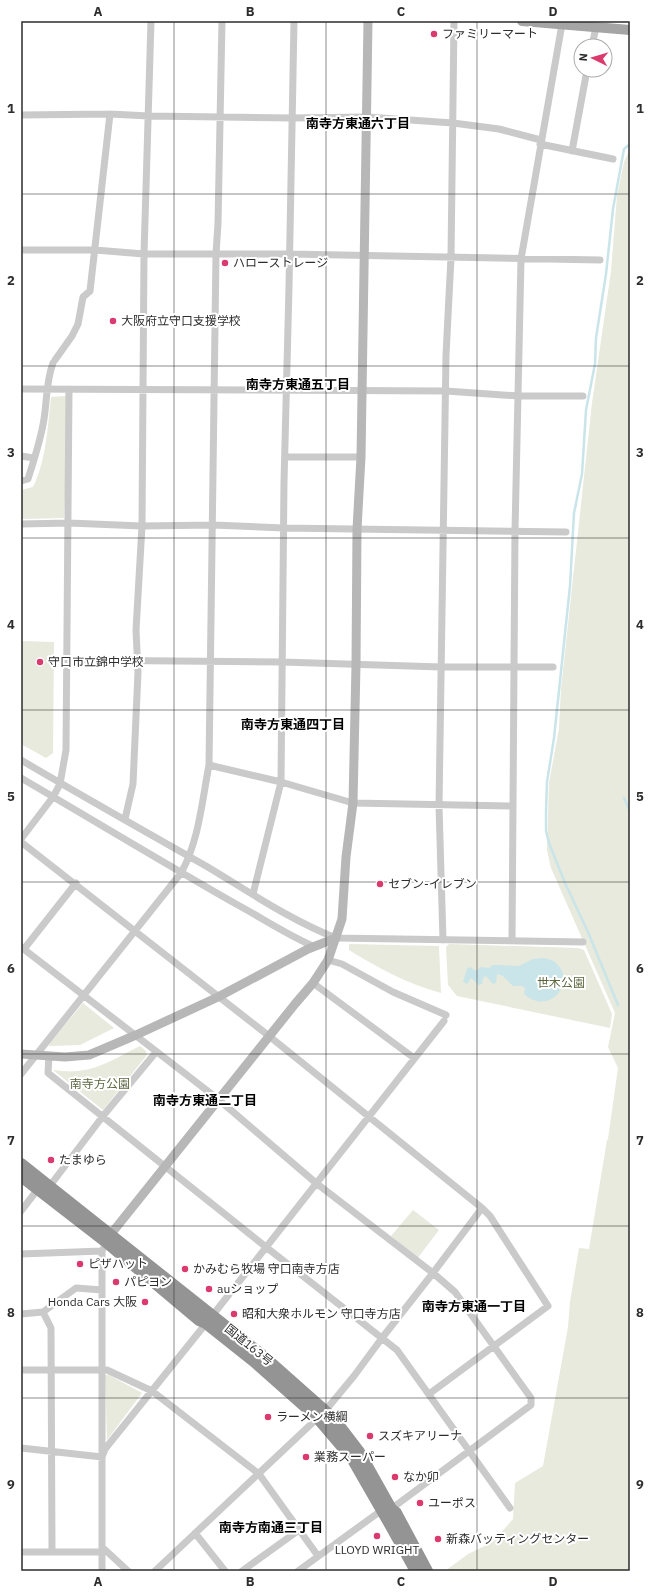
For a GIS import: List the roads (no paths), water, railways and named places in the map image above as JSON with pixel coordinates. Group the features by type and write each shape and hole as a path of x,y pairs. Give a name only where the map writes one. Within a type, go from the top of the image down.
{"highway":[{"name":"国道163号","path":"21,1164 43,1188 106,1242 274,1366 321,1414 333,1418 359,1452 416,1571"},
{"name":"国道163号","path":"21,1176 43,1188"},
{"name":"国道163号","path":"387,1509 396,1513 427,1571"}],"main road":[{"path":"522,21 562,24 581,23 596,27 630,30"}],"street":[{"path":"125,819 133,784 139,661 136,630 142,526 144,254 151,21"},
{"path":"21,1074 181,873 190,857 209,765 216,254 222,21"},
{"path":"253,894 281,782 285,457 294,21"},
{"path":"102,1571 102,1290 106,1242 218,1099 313,983 328,960 342,919 346,857 353,803 356,665 356,529 361,457 368,21"},
{"path":"443,940 439,806 446,355 451,257 454,21"},
{"path":"512,941 515,531 521,259 540,142 562,24"},
{"path":"594,38 596,27"},
{"path":"572,151 586,78"},
{"path":"21,481 28,479 44,421 49,374 54,362 72,336 78,324 83,297 90,291 110,114"},
{"path":"21,115 110,114 292,118 367,116 453,123 499,129 572,151 613,159"},
{"path":"21,250 95,250 144,254 290,254 600,260"},
{"path":"21,389 446,391 519,396 583,396"},
{"path":"70,390 66,750 60,784 53,797 21,840 134,931 269,1036 490,1216 548,1306 429,1394"},
{"path":"21,456 34,458"},
{"path":"285,457 361,457"},
{"path":"21,524 69,523 142,526 213,525 284,528 566,532"},
{"path":"68,660 282,662 442,667 553,667"},
{"path":"21,760 60,784 125,819 253,894 319,931 336,938"},
{"path":"209,765 281,782 353,803 439,806 512,806"},
{"path":"21,778 181,873 293,937 313,946"},
{"path":"76,883 23,948 218,1099 316,1183 433,1273 455,1292 531,1398 531,1405 298,1571"},
{"path":"21,1054 65,1057 89,1055 218,997 313,946 336,938 583,942"},
{"path":"102,1457 105,1449 369,1117 445,1018 342,964 328,960"},
{"path":"313,983 414,1058"},
{"path":"21,1212 43,1188 156,1052"},
{"path":"49,1056 48,1073 397,1350 510,1508"},
{"path":"155,1571 321,1414 354,1376 482,1208"},
{"path":"21,1254 106,1242"},
{"path":"21,1314 43,1312 76,1288 102,1290"},
{"path":"43,1312 51,1328 53,1450 52,1551"},
{"path":"22,1370 107,1370 152,1391 258,1474 318,1556"},
{"path":"21,1448 53,1450 102,1457"},
{"path":"242,1571 299,1530"},
{"path":"196,1533 224,1571"},
{"path":"21,1552 102,1550 128,1571"}],"water":[{"path":"543,958 551,960 557,964 562,971 564,980 562,987 557,994 551,999 543,1002 534,1000 524,994 525,988 522,986 513,986 503,976 497,974 496,983 493,984 486,976 483,978 482,984 479,985 471,978 467,984 463,982 467,969 470,967 476,971 481,967 489,968 493,965 519,966 533,959"}],"waterway":[{"path":"618,1005 549,843 546,831 546,812 547,782 554,738 570,586 574,513 582,474 586,410 595,364 596,338 606,274 613,209 624,149 630,144"},
{"path":"624,798 630,811"}],"place":[{"name":"ファミリーマート","path":"434,34"},
{"name":"ハローストレージ","path":"225,263"},
{"name":"大阪府立守口支援学校","path":"113,321"},
{"name":"守口市立錦中学校","path":"40,662"},
{"name":"セブン-イレブン","path":"380,884"},
{"name":"たまゆら","path":"51,1160"},
{"name":"ピザハット","path":"80,1264"},
{"name":"かみむら牧場 守口南寺方店","path":"185,1269"},
{"name":"パピヨン","path":"116,1282"},
{"name":"auショップ","path":"209,1289"},
{"name":"Honda Cars 大阪","path":"145,1302"},
{"name":"昭和大衆ホルモン 守口寺方店","path":"234,1314"},
{"name":"ラーメン横綱","path":"268,1417"},
{"name":"スズキアリーナ","path":"370,1436"},
{"name":"業務スーパー","path":"306,1457"},
{"name":"なか卯","path":"395,1477"},
{"name":"ユーポス","path":"420,1503"},
{"name":"LLOYD WRIGHT","path":"377,1536"},
{"name":"新森バッティングセンター","path":"438,1539"}],"district":[{"name":"南寺方東通六丁目","path":"358,123"},
{"name":"南寺方東通五丁目","path":"298,384"},
{"name":"南寺方東通四丁目","path":"293,724"},
{"name":"南寺方東通二丁目","path":"205,1100"},
{"name":"南寺方東通一丁目","path":"474,1306"},
{"name":"南寺方南通三丁目","path":"271,1527"}],"park label":[{"name":"世木公園","path":"561,983"},
{"name":"南寺方公園","path":"100,1084"}]}
